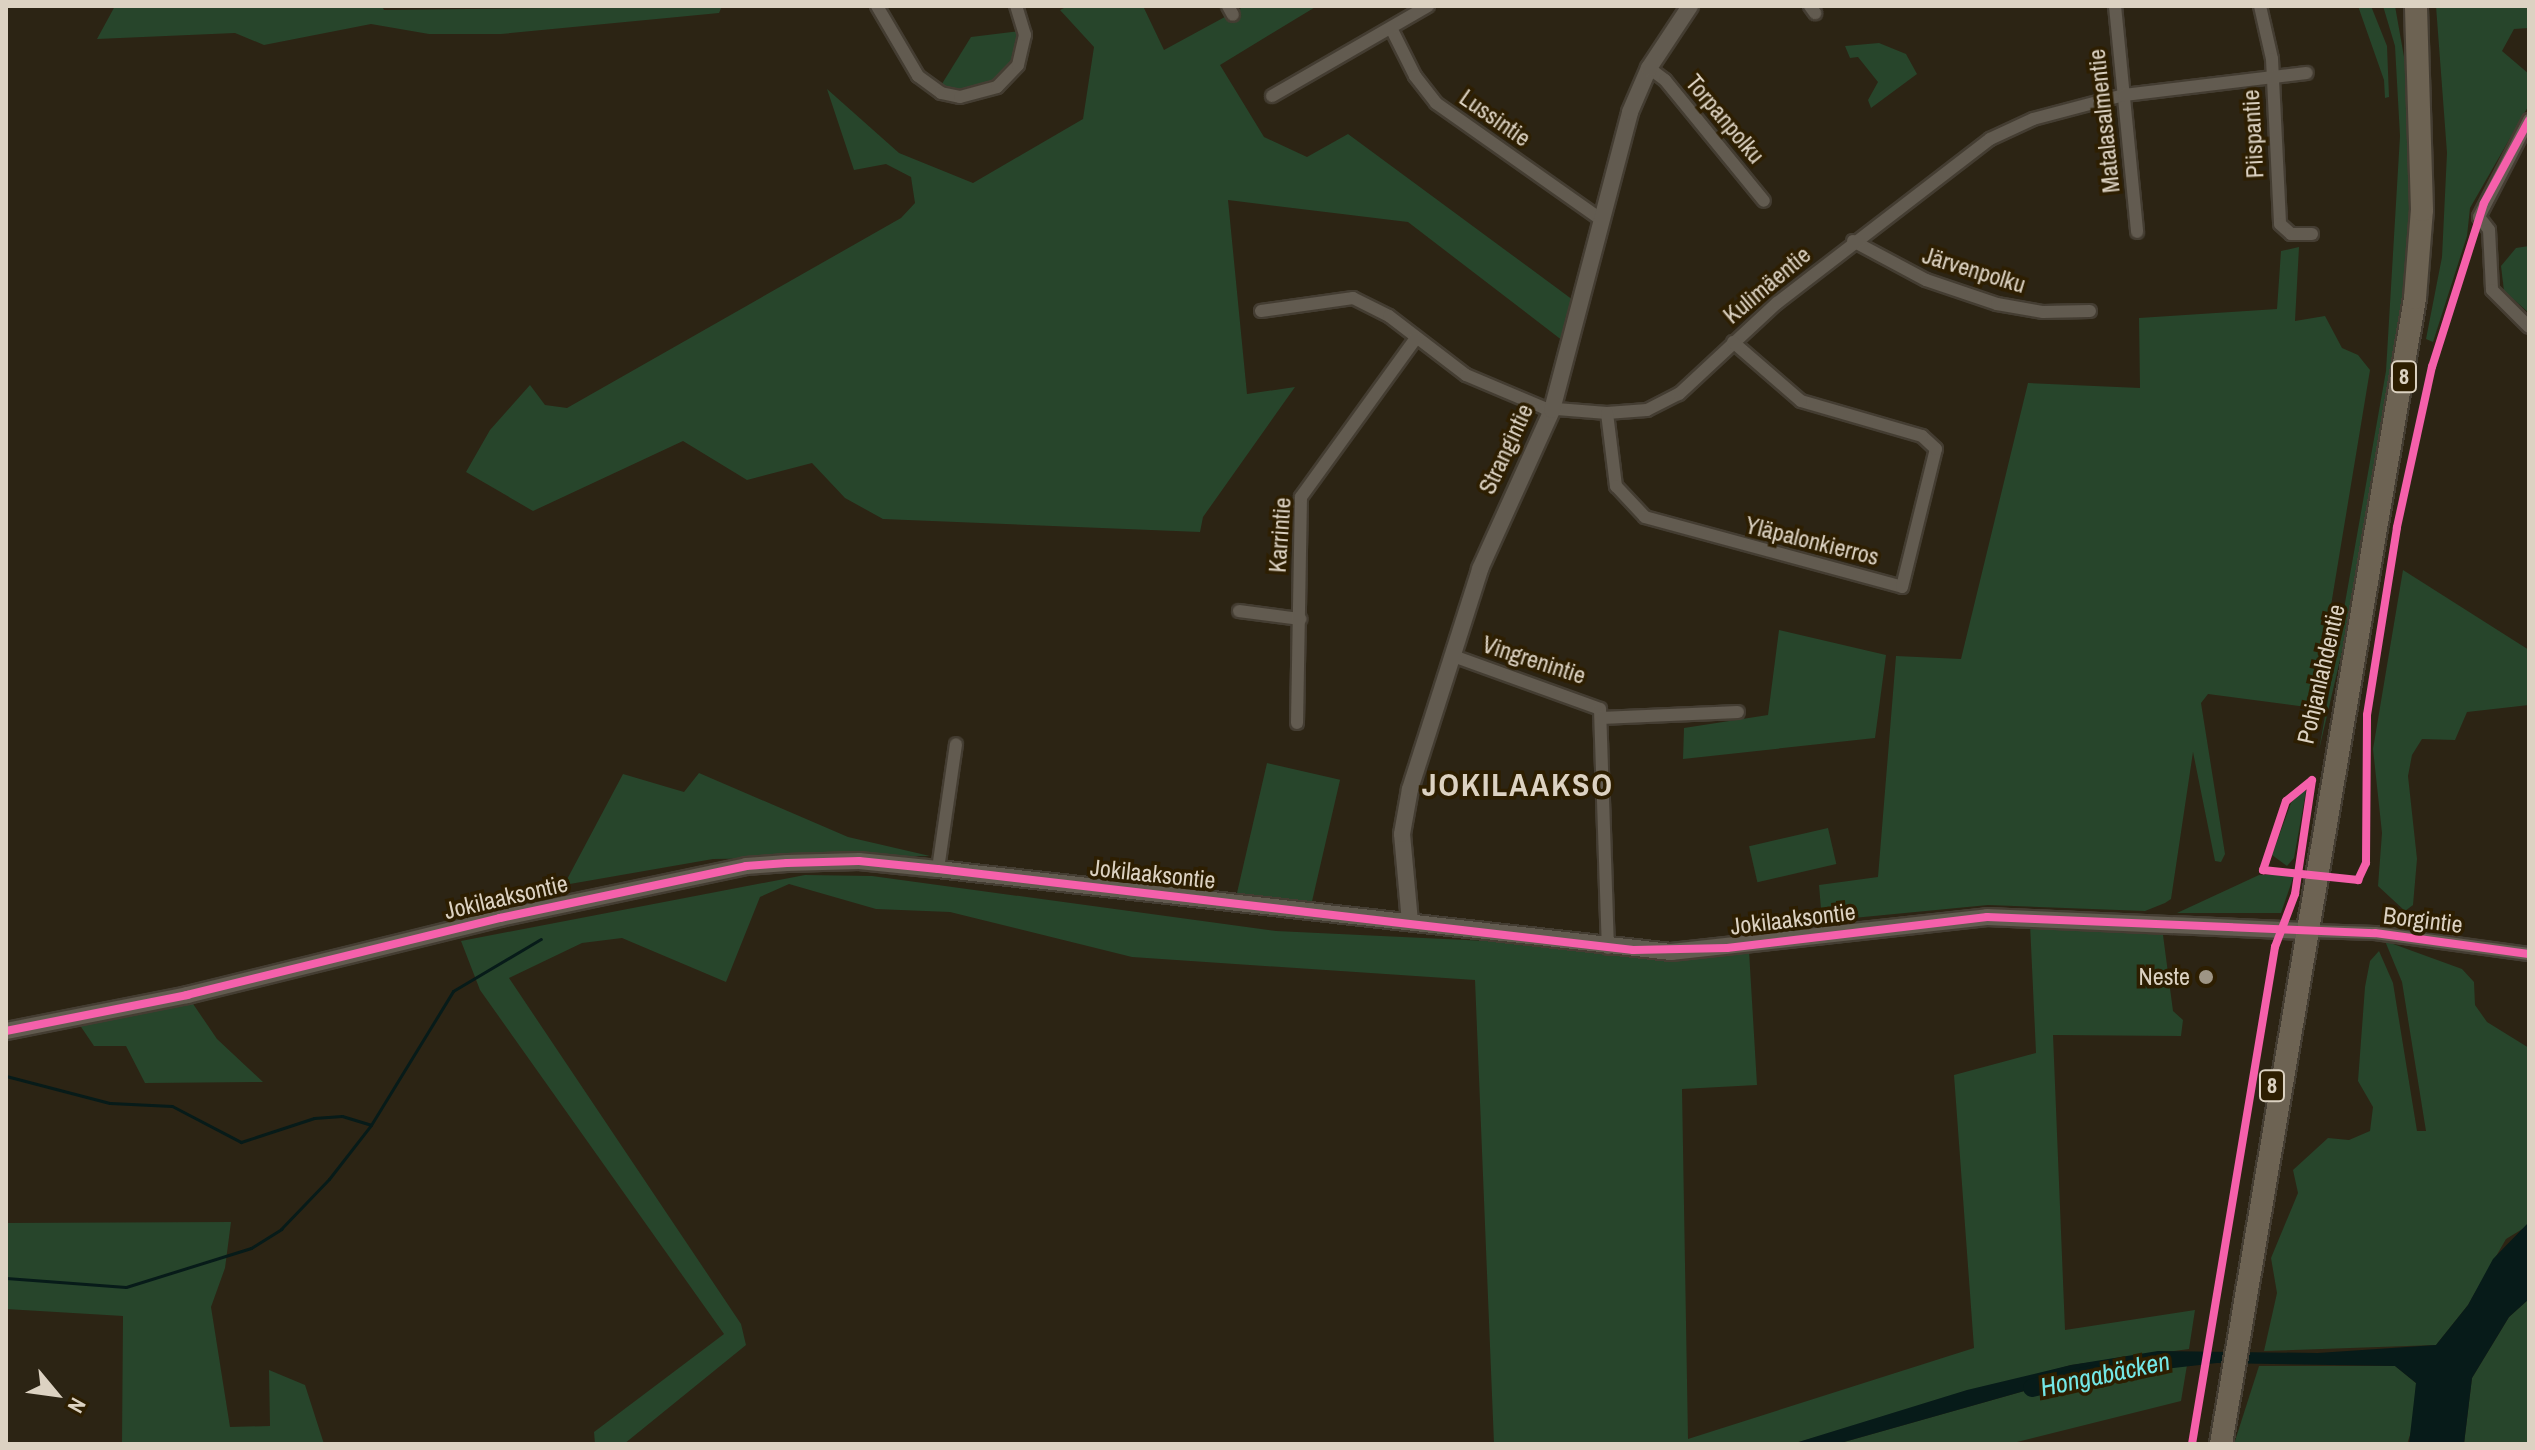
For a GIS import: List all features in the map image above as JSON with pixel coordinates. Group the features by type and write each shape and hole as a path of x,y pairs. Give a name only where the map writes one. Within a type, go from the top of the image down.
{"highway":[{"name":"Pohjanlahdentie","path":"2403,6 2422,131"},
{"name":"Pohjanlahdentie","path":"2221,1444 2255,1242 2261,1154 2366,592 2415,298 2422,131 2416,6"}],"street":[{"path":"877,6 918,76 941,93 960,97 989,92 1018,65 1025,35 1016,6"},
{"path":"1272,96 1428,6"},
{"name":"Strangintie","path":"1410,922 1404,807 1502,515 1552,410 1602,220 1614,161 1649,68 1690,6"},
{"name":"Matalasalmentie","path":"2115,6 2137,232"},
{"name":"Piispantie","path":"2260,6 2272,76 2280,224 2291,234 2312,234"},
{"name":"Lussintie","path":"1391,28 1415,76 1436,103 1602,220"},
{"name":"Torpanpolku","path":"1649,68 1665,80 1764,201"},
{"name":"Kulimäentie","path":"1261,311 1353,298 1416,338 1466,375 1552,410 1607,413 1647,410 1665,402 1853,241 1990,139 2033,119 2124,95 2307,73"},
{"path":"2529,120 2479,217 2489,230 2492,290 2529,327"},
{"name":"Järvenpolku","path":"1853,241 1903,271 1985,300 2043,312 2090,311"},
{"name":"Karrintie","path":"1297,723 1301,497 1416,338"},
{"name":"Yläpalonkierros","path":"1607,413 1616,486 1645,517 1902,587 1936,449 1922,436 1801,401 1733,342"},
{"path":"1239,611 1300,619"},
{"name":"Vingrenintie","path":"1453,656 1592,702 1601,718 1608,948"},
{"path":"1601,718 1738,712"},
{"path":"938,869 956,744"},
{"name":"Jokilaaksontie","path":"6,1031 187,995 500,918 746,866 859,861 1410,922 1608,948 1727,948 1987,917 2304,931"},
{"name":"Borgintie","path":"2304,931 2375,933 2529,954"}],"green space":[{"path":"115,6 382,6 384,10 722,6 719,13 501,34 429,34 371,24 264,45 235,33 97,39"},
{"path":"1068,6 1143,6 1164,50 1245,6 1317,6 1220,65 1264,137 1307,157 1348,134 1573,300 1563,341 1408,222 1228,200 1247,394 1295,387 1203,517 1200,532 883,519 845,498 812,463 747,480 683,441 533,511 466,472 490,430 530,385 545,405 567,408 901,218 915,203 911,177 886,164 854,170 827,89 899,153 973,183 1083,119 1094,47 1060,10"},
{"path":"2358,6 2371,6 2387,46 2389,97 2385,98 2384,80"},
{"path":"2383,6 2395,6 2409,85 2414,155 2407,300 2356,591 2319,750 2386,371 2400,136 2395,46"},
{"path":"2436,6 2529,6 2529,28 2514,29 2502,51 2529,74 2529,105 2470,208 2467,236 2433,342 2426,339 2442,257 2447,153"},
{"path":"1020,31 1014,63 995,83 961,92 940,87 971,37"},
{"path":"1879,43 1906,54 1917,74 1871,108 1868,100 1878,82 1858,57 1850,58 1845,46"},
{"path":"2529,246 2529,313 2504,291 2501,266 2516,248"},
{"path":"2299,247 2295,321 2325,316 2342,348 2358,355 2370,370 2314,708 2208,694 2201,703 2225,854 2221,862 2215,861 2193,752 2171,899 2165,903 2145,911 1988,905 1822,921 1819,885 1878,877 1896,656 1961,659 2028,383 2140,388 2139,318 2277,309 2281,251"},
{"path":"2403,570 2529,650 2529,705 2467,712 2455,740 2422,739 2412,755 2408,776 2417,859 2413,905 2405,911 2378,886 2382,833 2373,749"},
{"path":"1779,630 1886,655 1875,738 1683,759 1684,728 1768,715"},
{"path":"1267,763 1340,780 1309,914 1236,897"},
{"path":"699,773 848,837 930,856 713,859 564,885 623,774 684,792"},
{"path":"2301,790 2306,791 2294,858 2287,866 2272,855 2291,803"},
{"path":"1828,828 1836,864 1757,882 1749,846"},
{"path":"805,875 872,876 1276,931 1487,941 1683,959 1749,951 1757,1085 1682,1089 1688,1439 1974,1348 1954,1075 2036,1053 2030,924 2163,935 2173,1011 2183,1020 2181,1036 2053,1035 2065,1330 2195,1310 2189,1349 2071,1365 1792,1444 1494,1444 1475,980 1132,957 950,912 876,909 789,884 760,897 726,982 622,938 582,943 509,978 741,1324 746,1345 624,1444 595,1444 594,1432 724,1334 480,990 461,941"},
{"path":"2259,875 2294,875 2281,913 2177,913"},
{"path":"2385,941 2462,969 2474,982 2475,1005 2487,1022 2529,1048 2529,1225 2506,1239 2468,1305 2436,1345 2264,1351 2277,1293 2271,1258 2298,1193 2293,1170 2328,1138 2349,1140 2370,1131 2373,1107 2358,1081 2365,987 2370,961 2379,951 2393,983 2417,1131 2426,1131 2402,982"},
{"path":"187,995 217,1039 263,1082 145,1083 126,1046 94,1046 75,1018"},
{"path":"231,1222 225,1268 211,1307 230,1427 270,1426 269,1370 305,1385 324,1444 122,1444 123,1316 6,1309 6,1223"},
{"path":"2529,1299 2529,1444 2464,1444 2472,1378 2509,1317"},
{"path":"2187,1365 2181,1401 2009,1444 1837,1444 2060,1381"},
{"path":"2259,1366 2395,1366 2416,1383 2415,1420 2407,1444 2234,1444"}],"water":[{"path":"2529,1222 2529,1299 2509,1317 2472,1378 2464,1444 2409,1444 2416,1383 2395,1366 2217,1363 2060,1381 1837,1444 1792,1444 1967,1390 2071,1365 2158,1351 2318,1353 2436,1345 2468,1305 2493,1259"}],"waterway":[{"path":"6,1278 126,1287 251,1248 281,1229 329,1179 371,1125 453,991 541,939"},
{"path":"6,1076 110,1103 172,1106 241,1142 314,1118 342,1116 371,1125"},
{"name":"Hongabäcken","path":"2032,1388 2093,1374"}],"cycle path":[{"path":"2312,780 2286,801 2263,870 2358,880 2366,863 2367,715 2397,527 2432,367 2484,203 2529,120"},
{"path":"2192,1444 2275,947 2295,894 2312,780"},
{"path":"6,1031 187,995 500,918 746,866 787,863 859,861 938,869 1633,950 1727,948 1987,917 2375,933 2529,954"}],"place":[{"name":"Neste","path":"2206,977"}],"district":[{"name":"JOKILAAKSO","path":"1518,785"}]}
